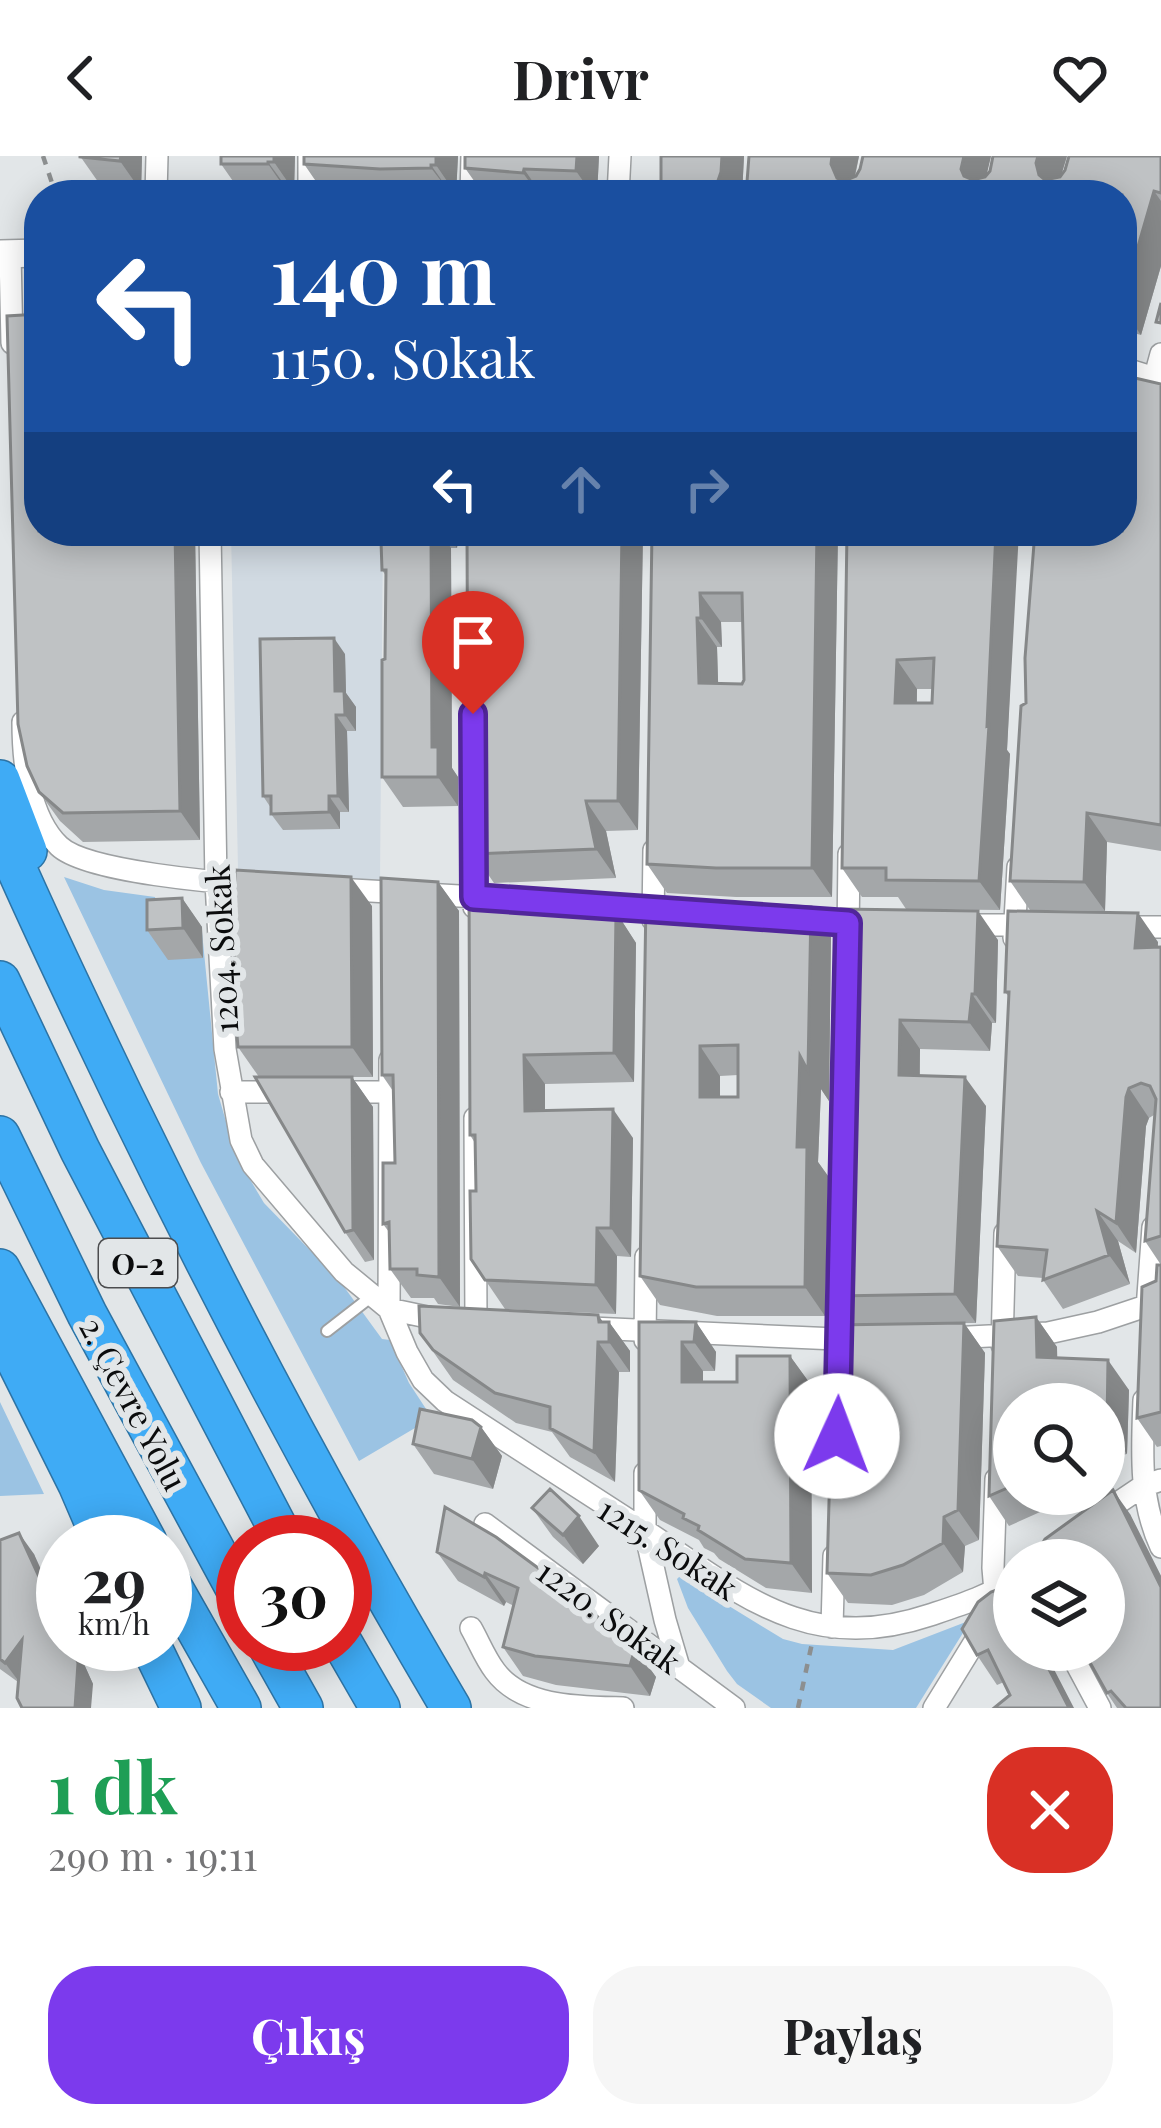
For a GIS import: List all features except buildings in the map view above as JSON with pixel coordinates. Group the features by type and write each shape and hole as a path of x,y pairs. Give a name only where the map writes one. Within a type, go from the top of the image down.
{"highway":[{"path":"0,780 74,993"},
{"path":"0,831 214,1280 451,1708"},
{"name":"2. Çevre Yolu","path":"0,981 80,1150 271,1515"},
{"name":"2. Çevre Yolu","path":"0,1136 87,1314 216,1552"},
{"path":"0,1269 132,1515"},
{"path":"0,1328 92,1515"},
{"path":"394,1612 469,1708"},
{"path":"192,1621 242,1708"},
{"path":"163,1671 181,1708"},
{"path":"282,1671 303,1708"},
{"path":"359,1671 380,1708"}],"street":[{"path":"5,254 13,362"},
{"name":"1204. Sokak","path":"210,546 216,882 225,1049 241,1140 253,1165 344,1272 381,1302"},
{"path":"23,712 27,781 44,824 59,846 91,863 216,882 280,886"},
{"path":"473,805 474,908"},
{"path":"847,970 849,831"},
{"path":"653,932 654,838"},
{"path":"1013,971 1018,856"},
{"path":"323,888 387,903 474,908 519,899"},
{"path":"564,902 695,912"},
{"path":"779,919 896,924"},
{"path":"943,924 1056,926"},
{"path":"1098,926 1161,927"},
{"path":"389,1047 381,1302 446,1321 486,1322 475,1085"},
{"path":"231,1092 390,1091"},
{"path":"922,1339 1002,1348 1048,1333 1152,1312 1154,1216"},
{"path":"1002,1348 1006,1222"},
{"path":"645,1342 646,1237"},
{"path":"839,1364 842,1248"},
{"name":"1215. Sokak","path":"381,1302 423,1380 445,1401 755,1603 798,1622 898,1626 993,1590"},
{"path":"560,1326 645,1342 881,1340"},
{"path":"1145,1372 1141,1460 1152,1483 1153,1530 1161,1547"},
{"path":"645,1442 645,1531 678,1664"},
{"path":"1078,1532 1152,1483"},
{"name":"1220. Sokak","path":"485,1524 734,1708"},
{"path":"824,1626 835,1532"},
{"path":"934,1708 993,1612"},
{"path":"471,1628 509,1687 566,1706 623,1708"},
{"path":"1081,1671 1100,1708"}],"lane":[{"path":"327,1330 381,1302"}],"path":[{"path":"798,1708 824,1626"}],"shaded area":[{"path":"231,546 383,546 380,881 238,869"},
{"path":"64,877 104,890 155,897 164,935 202,932 218,1094 236,1156 264,1203 339,1280 382,1339 390,1340 409,1383 432,1418 359,1461 201,1163"},
{"path":"0,1402 44,1494 0,1496"},
{"path":"680,1576 783,1639 802,1644 893,1650 971,1620 916,1708 771,1708 727,1671 688,1608 677,1579"}],"route":[{"path":"473,714 474,897 848,923 837,1436"}]}
